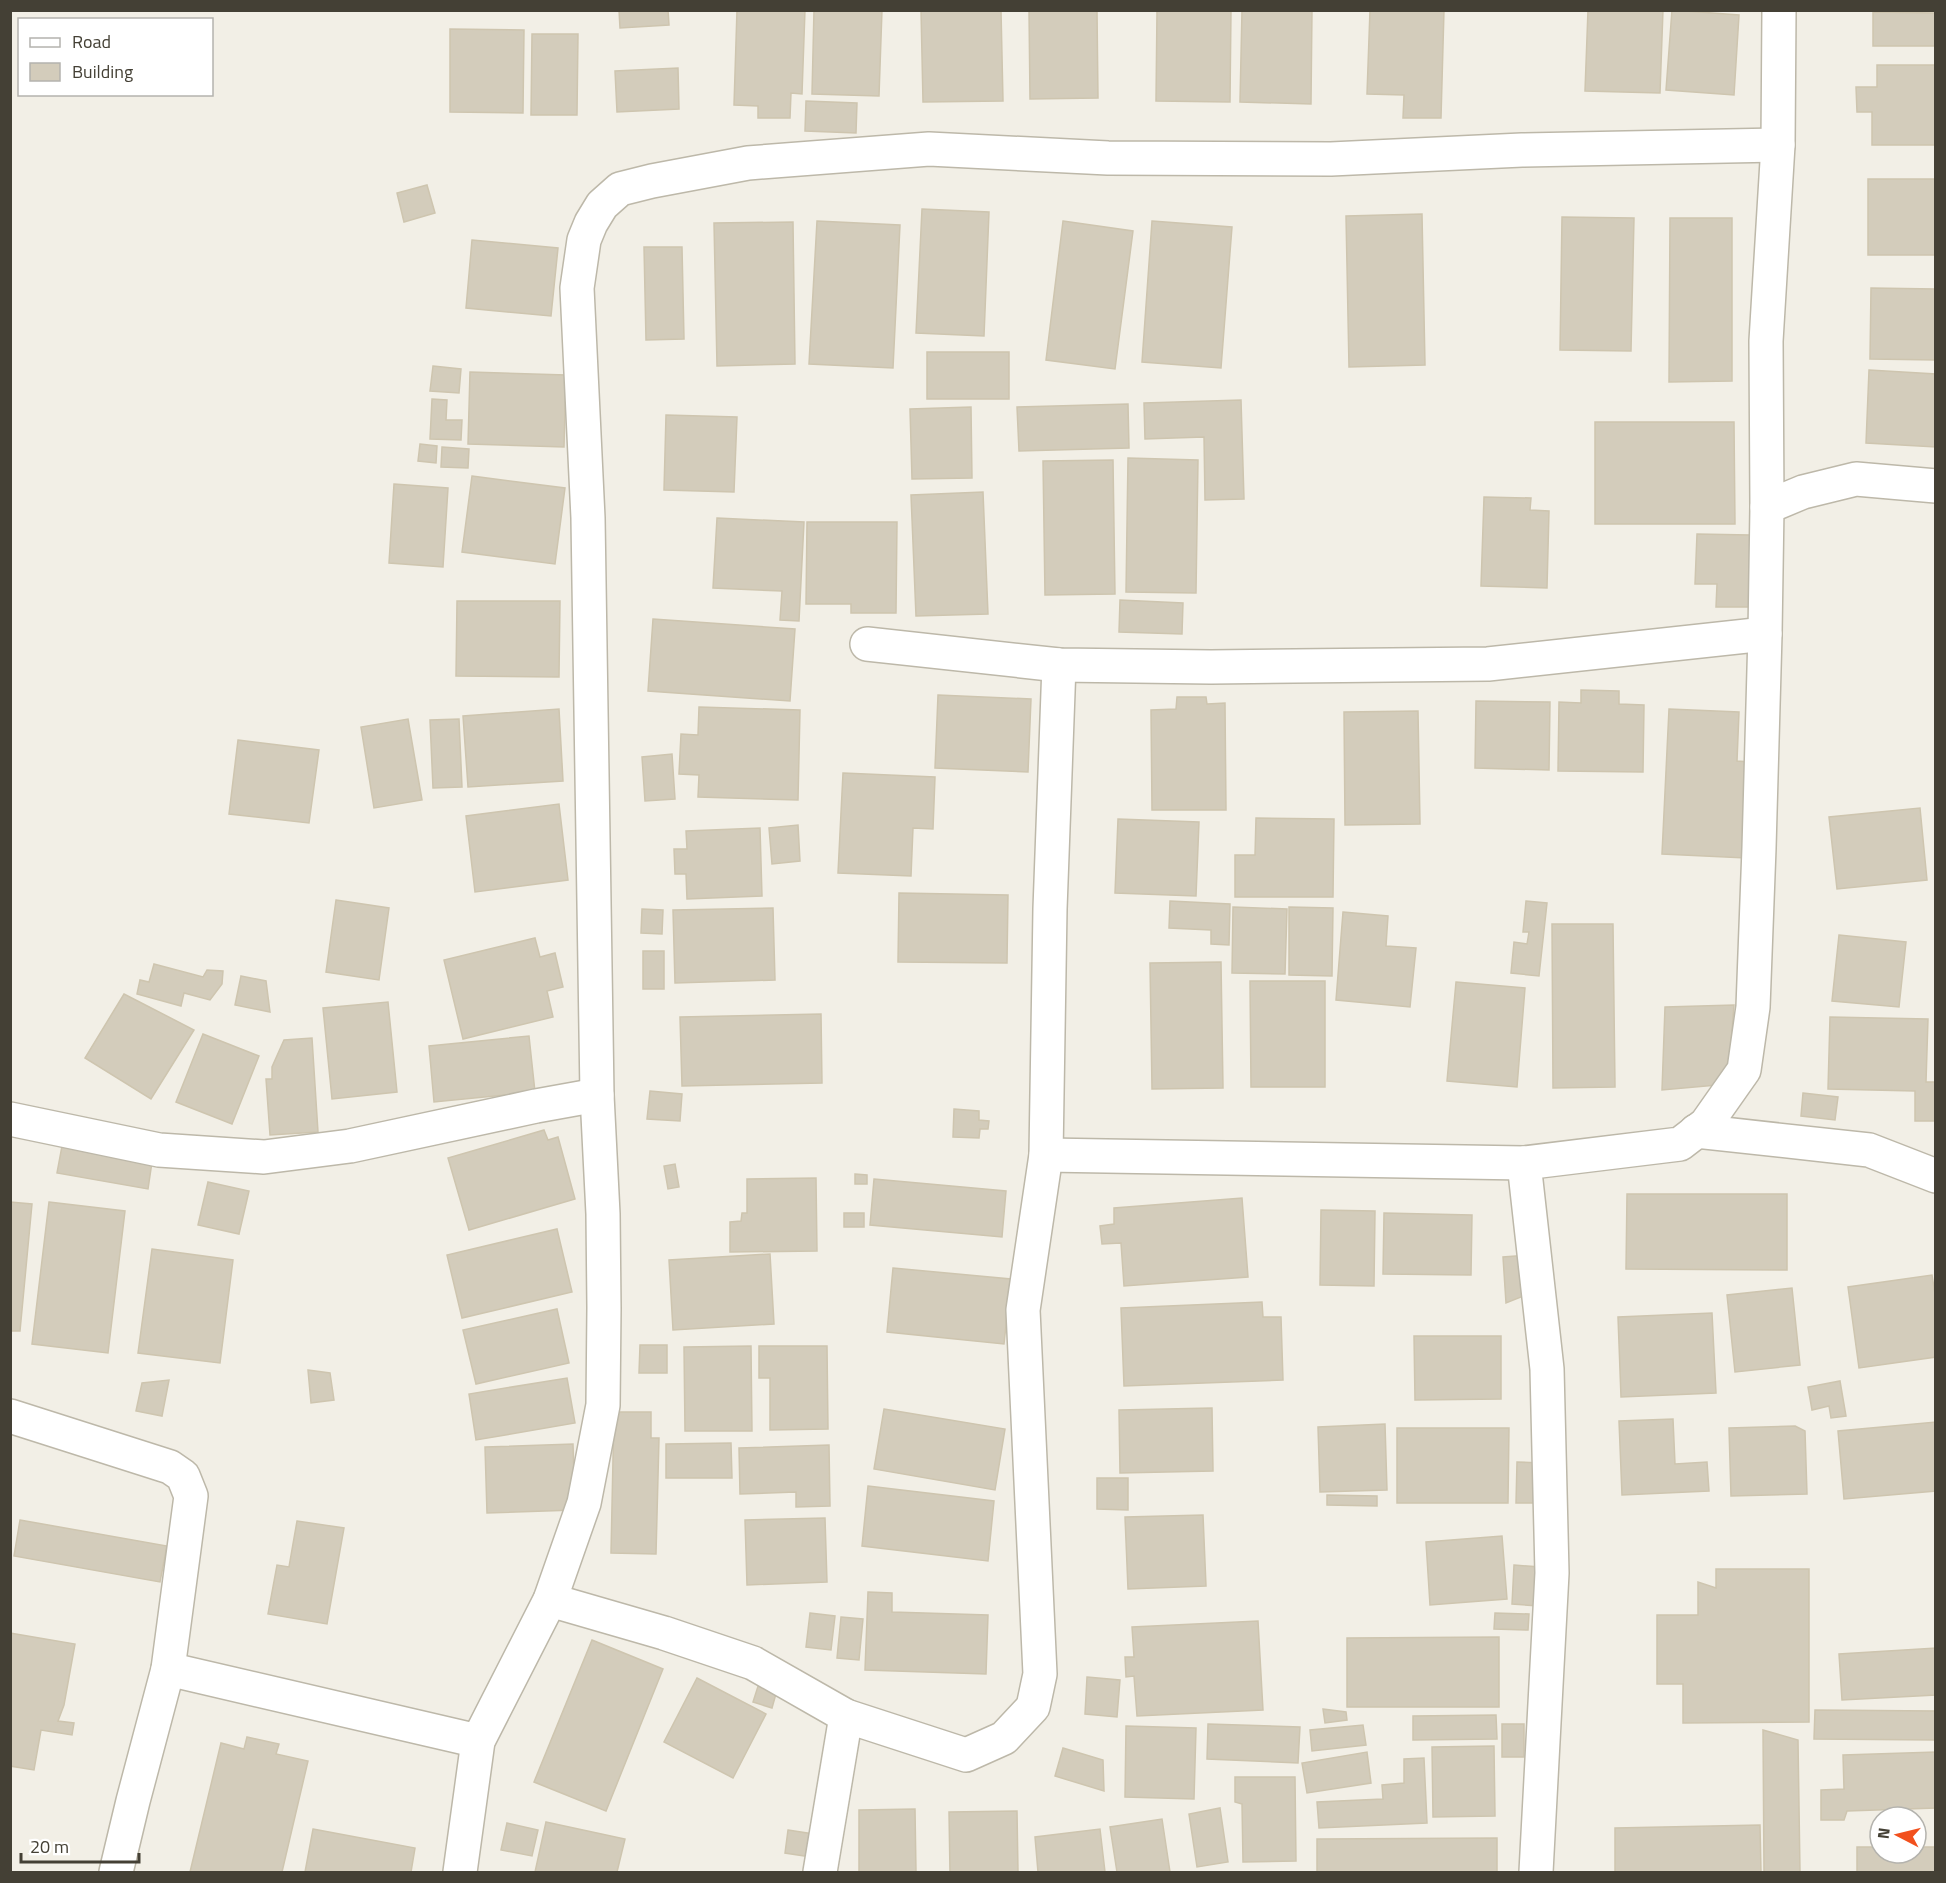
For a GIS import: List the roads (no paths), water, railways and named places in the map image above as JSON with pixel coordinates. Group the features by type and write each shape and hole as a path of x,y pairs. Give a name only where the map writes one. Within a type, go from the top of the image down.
{"street":[{"path":"1046,1155 1524,1163 1680,1144 1706,1124 1744,1070 1753,1007 1765,634 1766,341 1778,145 1779,10"},
{"path":"460,1872 478,1741 550,1600 584,1503 603,1405 603,1238 597,1095 588,518 577,288 584,240 602,205 620,189 748,163 929,149 1108,158 1331,159 1522,150 1778,145"},
{"path":"1767,507 1803,492 1856,479 1935,486"},
{"path":"867,644 1059,665 1211,667 1488,664 1765,634"},
{"path":"550,1600 664,1633 753,1663 846,1716 966,1755 1004,1738 1033,1707 1040,1674 1023,1310 1046,1155 1050,909 1059,665"},
{"path":"10,1119 159,1150 264,1157 350,1146 597,1095"},
{"path":"1696,1131 1869,1150 1935,1176"},
{"path":"1524,1163 1547,1369 1552,1562 1536,1872"},
{"path":"10,1416 170,1467 183,1476 191,1496 168,1669 116,1872"},
{"path":"168,1669 478,1741"},
{"path":"820,1872 846,1716"}]}
